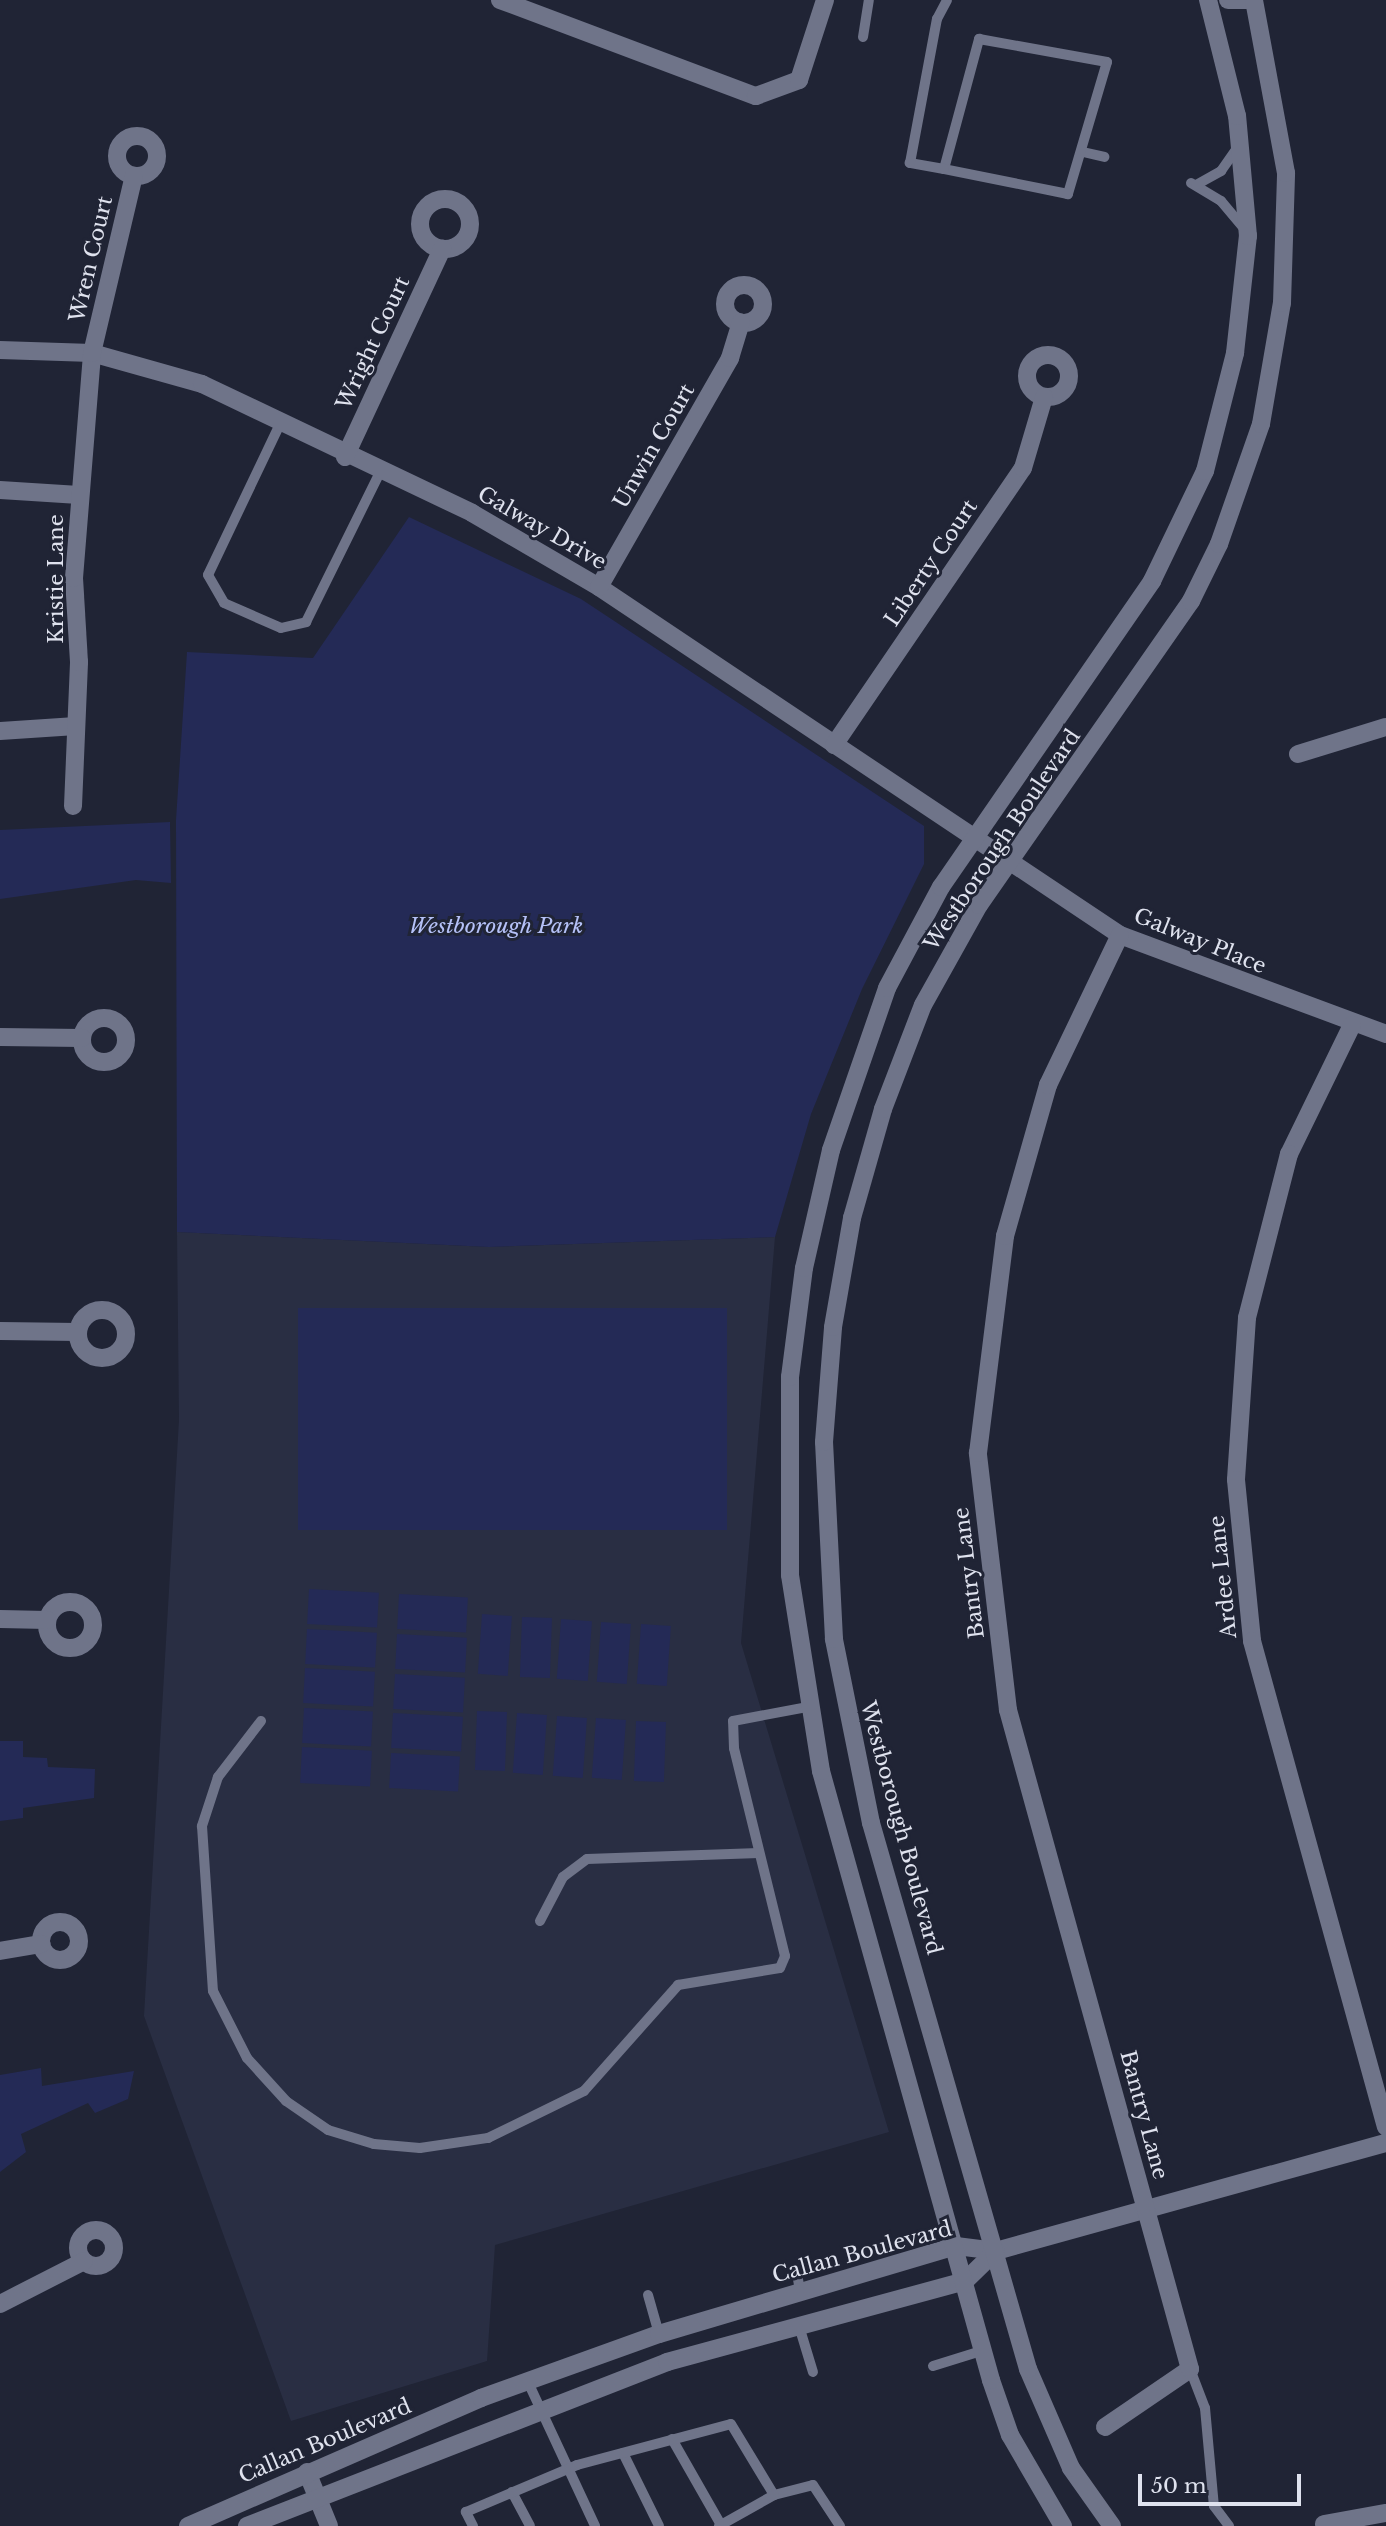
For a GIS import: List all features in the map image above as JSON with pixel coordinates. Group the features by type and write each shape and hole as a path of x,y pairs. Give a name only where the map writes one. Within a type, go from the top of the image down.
{"street":[{"path":"500,0 756,96 799,80 825,0"},
{"name":"Westborough Boulevard","path":"1063,2526 1010,2435 984,2350 807,1707 786,1506 790,1377 804,1268 831,1150 867,1039 912,935 974,836 1121,629 1181,528 1230,378 1248,236 1241,143 1208,0"},
{"path":"1228,0 1254,0"},
{"name":"Westborough Boulevard","path":"1112,2526 1047,2421 856,1761 834,1639 824,1442 841,1271 883,1109 923,1005 1010,862 1191,601 1219,544 1261,424 1282,303 1286,173 1254,0"},
{"name":"Wren Court","path":"92,353 134,176"},
{"name":"Wright Court","path":"345,457 442,249"},
{"name":"Unwin Court","path":"599,587 730,358 741,323"},
{"name":"Galway Drive","path":"0,350 92,353 202,384 345,457 472,513 599,587 1010,862"},
{"name":"Kristie Lane","path":"73,806 79,495 92,353"},
{"name":"Liberty Court","path":"834,745 1023,468 1044,397"},
{"path":"0,489 79,495"},
{"path":"0,731 76,726"},
{"path":"1298,754 1386,727"},
{"name":"Galway Place","path":"1010,862 1121,935 1352,1025 1386,1034"},
{"name":"Bantry Lane","path":"1121,935 1048,1085 1005,1236 978,1454 1008,1710 1190,2368"},
{"name":"Ardee Lane","path":"1352,1025 1289,1154 1247,1318 1236,1480 1252,1641 1386,2127"},
{"path":"0,1037 82,1038"},
{"path":"0,1331 78,1332"},
{"path":"0,1619 47,1620"},
{"path":"0,1951 41,1944"},
{"path":"247,2526 316,2495 539,2408 667,2362 965,2281 996,2251 1386,2143"},
{"name":"Callan Boulevard","path":"188,2526 307,2472 527,2380 659,2334 956,2246 996,2251"},
{"path":"0,2304 84,2261"},
{"path":"1105,2427 1190,2368"},
{"path":"307,2472 329,2526"},
{"path":"1321,2525 1386,2512"}],"lane":[{"path":"863,37 869,0"},
{"path":"944,169 979,39 1107,62 1083,152 1068,194 910,163 937,19 947,0"},
{"path":"1241,143 1221,171 1194,184 1229,208 1248,236"},
{"path":"1083,152 1104,157"},
{"path":"280,424 208,575 224,604 281,628 306,622 380,472"},
{"path":"261,1721 218,1777 202,1826 213,1991 247,2058 286,2101 328,2130 374,2144 420,2148 488,2138 584,2091 678,1985 780,1968 785,1956 759,1853 733,1721 807,1707"},
{"path":"540,1921 564,1877 587,1859 759,1853"},
{"path":"796,2268 800,2291"},
{"path":"648,2295 659,2334"},
{"path":"800,2326 813,2372"},
{"path":"933,2367 984,2350"},
{"path":"1190,2368 1205,2408 1214,2506 1229,2526"},
{"path":"527,2380 566,2469 595,2526"},
{"path":"473,2526 466,2512 566,2469 731,2424 774,2495"},
{"path":"672,2439 720,2525 774,2495 813,2485 840,2526"},
{"path":"622,2453 659,2526"},
{"path":"512,2492 530,2526"}],"shaded area":[{"path":"177,1232 489,1247 775,1237 741,1643 889,2132 495,2245 487,2361 291,2421 144,2016 179,1420"}],"green space":[{"name":"Westborough Park","path":"409,517 581,599 924,826 924,864 862,989 811,1114 775,1237 489,1247 177,1232 176,820 187,652 313,658"},
{"path":"170,822 171,883 136,880 0,899 0,830"},
{"path":"298,1308 727,1308 727,1530 298,1530"},
{"path":"309,1589 379,1593 377,1628 307,1624"},
{"path":"399,1594 468,1598 466,1633 397,1629"},
{"path":"482,1614 512,1616 508,1676 478,1674"},
{"path":"522,1617 552,1618 550,1678 520,1677"},
{"path":"561,1619 592,1621 588,1681 557,1679"},
{"path":"601,1622 631,1624 627,1684 597,1682"},
{"path":"641,1624 671,1626 667,1686 637,1684"},
{"path":"307,1629 377,1633 375,1668 305,1664"},
{"path":"397,1634 467,1638 465,1673 395,1669"},
{"path":"305,1668 375,1672 373,1707 303,1703"},
{"path":"395,1674 465,1678 463,1713 393,1709"},
{"path":"304,1708 373,1712 371,1747 302,1743"},
{"path":"477,1711 507,1712 505,1771 475,1770"},
{"path":"393,1713 463,1717 461,1752 391,1748"},
{"path":"517,1713 547,1715 543,1775 513,1773"},
{"path":"557,1716 587,1718 583,1778 553,1776"},
{"path":"596,1718 626,1720 622,1780 592,1778"},
{"path":"636,1721 666,1722 664,1782 634,1781"},
{"path":"0,1741 23,1741 23,1757 47,1758 48,1767 95,1769 94,1798 23,1808 23,1818 0,1821"},
{"path":"302,1747 372,1751 370,1787 300,1783"},
{"path":"391,1753 460,1757 458,1792 389,1788"},
{"path":"41,2068 42,2086 134,2071 128,2099 95,2113 88,2103 21,2134 26,2152 0,2172 0,2075"}]}
